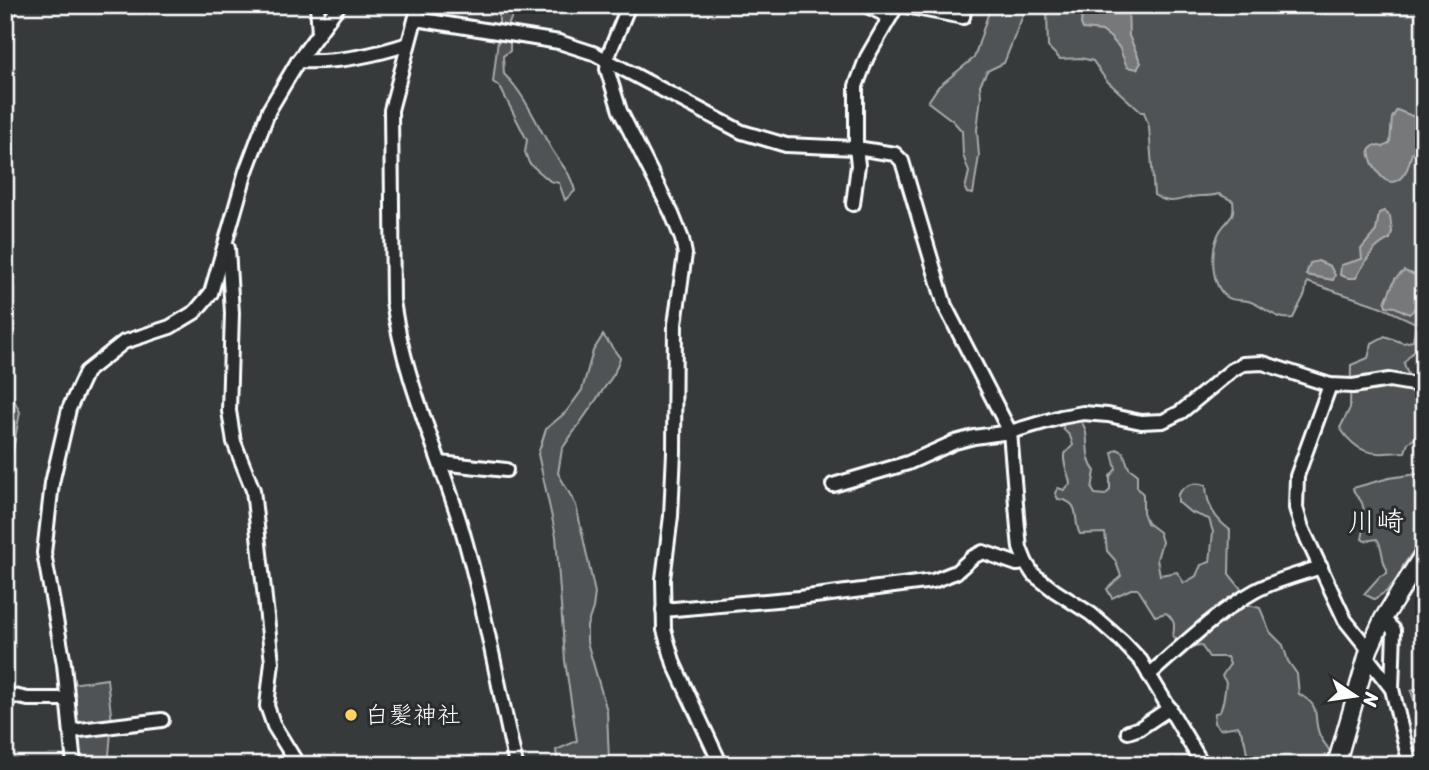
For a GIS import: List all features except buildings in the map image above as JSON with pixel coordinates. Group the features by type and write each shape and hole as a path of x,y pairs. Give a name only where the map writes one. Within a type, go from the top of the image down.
{"main road":[{"path":"1336,765 1368,653 1384,619 1424,553"}],"street":[{"path":"5,18 10,5"},
{"path":"317,5 319,33"},
{"path":"74,765 64,664 44,553 52,483 69,409 86,372 124,342 170,327 195,312 211,293 246,171 269,110 298,61 339,5"},
{"path":"419,5 393,101 390,129 393,301 407,365 471,565 516,765"},
{"path":"629,5 607,61 607,69 620,111 672,214 685,254 675,324 671,516 663,579 666,638 674,664 721,765"},
{"path":"865,5 963,17 965,5"},
{"path":"853,205 858,165 856,86 867,57 896,9"},
{"path":"416,19 559,42 593,53 742,132 786,145 856,148 895,154 902,161 945,306 1010,432 1018,528 1026,563 1033,574 1091,614 1141,661 1203,765"},
{"path":"298,61 325,62 379,53 408,44"},
{"path":"227,234 233,313 229,411 234,442 253,490 272,662 267,706 274,726 298,765"},
{"path":"833,485 908,463 974,436 1010,432 1083,413 1141,422 1163,421 1181,412 1243,363 1263,363 1330,385 1353,386 1388,380 1424,386"},
{"path":"1330,385 1297,476 1296,509 1302,528 1345,620 1392,689"},
{"path":"440,463 506,470"},
{"path":"663,610 799,598 933,581 957,572 973,557 983,552 1017,564 1026,563"},
{"path":"1149,675 1190,638 1235,604 1258,590 1321,567"},
{"path":"1384,619 1394,630 1392,689 1410,765"},
{"path":"5,694 28,699 68,699"},
{"path":"1128,732 1140,728 1170,708"},
{"path":"72,731 162,720"}],"shaded area":[{"path":"499,5 517,5 507,28 499,26"},
{"path":"991,5 1027,5 1004,63 987,71 980,85 977,130 979,156 973,194 967,193 965,189 969,172 963,155 962,131 928,102 938,87 974,58"},
{"path":"1051,5 1424,5 1424,348 1415,351 1404,363 1418,396 1420,411 1417,437 1408,443 1405,452 1368,452 1354,444 1340,428 1350,408 1351,365 1368,358 1372,343 1385,336 1403,343 1413,341 1416,323 1379,306 1307,282 1305,294 1293,318 1275,315 1254,303 1227,297 1221,292 1215,277 1214,250 1220,230 1233,213 1233,201 1219,194 1172,201 1154,195 1149,127 1144,112 1106,80 1093,61 1081,58 1060,59 1048,47 1047,12"},
{"path":"1093,5 1128,5 1129,36 1141,63 1137,69 1127,67 1119,47 1102,31 1083,29 1082,14"},
{"path":"498,40 510,41 510,51 503,56 504,74 524,100 571,179 575,191 565,200 559,183 550,181 529,163 525,152 527,140 500,87 493,82"},
{"path":"1397,110 1420,119 1424,126 1420,143 1404,174 1391,182 1375,169 1369,150 1375,145 1383,147 1390,143 1392,118"},
{"path":"1384,211 1390,216 1390,239 1374,250 1356,278 1340,275 1341,265 1362,259 1361,249 1376,231 1379,213"},
{"path":"1318,261 1330,266 1335,275 1333,280 1306,275 1310,263"},
{"path":"1404,271 1424,278 1423,295 1409,314 1386,306 1385,302 1395,279"},
{"path":"603,335 620,358 614,374 562,449 558,473 576,505 595,593 587,626 587,642 607,711 609,761 607,765 558,765 556,750 577,741 565,661 556,536 538,454 546,429 566,412 582,390 593,351"},
{"path":"5,382 20,412 5,493"},
{"path":"1077,417 1085,429 1089,458 1095,471 1092,489 1095,494 1105,495 1110,490 1110,476 1116,469 1112,453 1117,449 1123,452 1129,468 1137,474 1137,487 1143,494 1143,512 1147,523 1159,532 1162,542 1157,559 1160,575 1177,572 1184,583 1196,576 1201,565 1210,562 1213,532 1209,519 1190,512 1178,502 1178,494 1187,486 1198,483 1206,485 1212,510 1230,530 1229,574 1242,590 1248,605 1260,608 1270,632 1283,645 1288,661 1297,674 1299,694 1312,704 1320,736 1329,749 1324,765 1250,765 1238,726 1220,729 1214,723 1215,713 1220,712 1223,701 1226,682 1222,676 1230,664 1227,657 1209,657 1201,645 1189,645 1179,641 1173,636 1173,620 1166,613 1155,616 1138,589 1131,589 1112,598 1107,589 1121,576 1115,560 1107,551 1105,533 1080,534 1074,508 1066,501 1058,499 1055,493 1058,488 1064,490 1070,484 1064,457 1073,445 1070,436 1063,429 1064,420"},
{"path":"1424,473 1424,536 1403,566 1399,577 1387,591 1374,599 1364,594 1380,576 1387,573 1387,569 1377,539 1362,539 1364,512 1353,488 1389,478"},
{"path":"107,679 112,722 108,765 75,765 71,684"},
{"path":"1424,686 1424,713 1419,714 1411,691"}],"place":[{"name":"白髪神社","path":"351,715"}],"district":[{"name":"川崎","path":"1376,521"}]}
